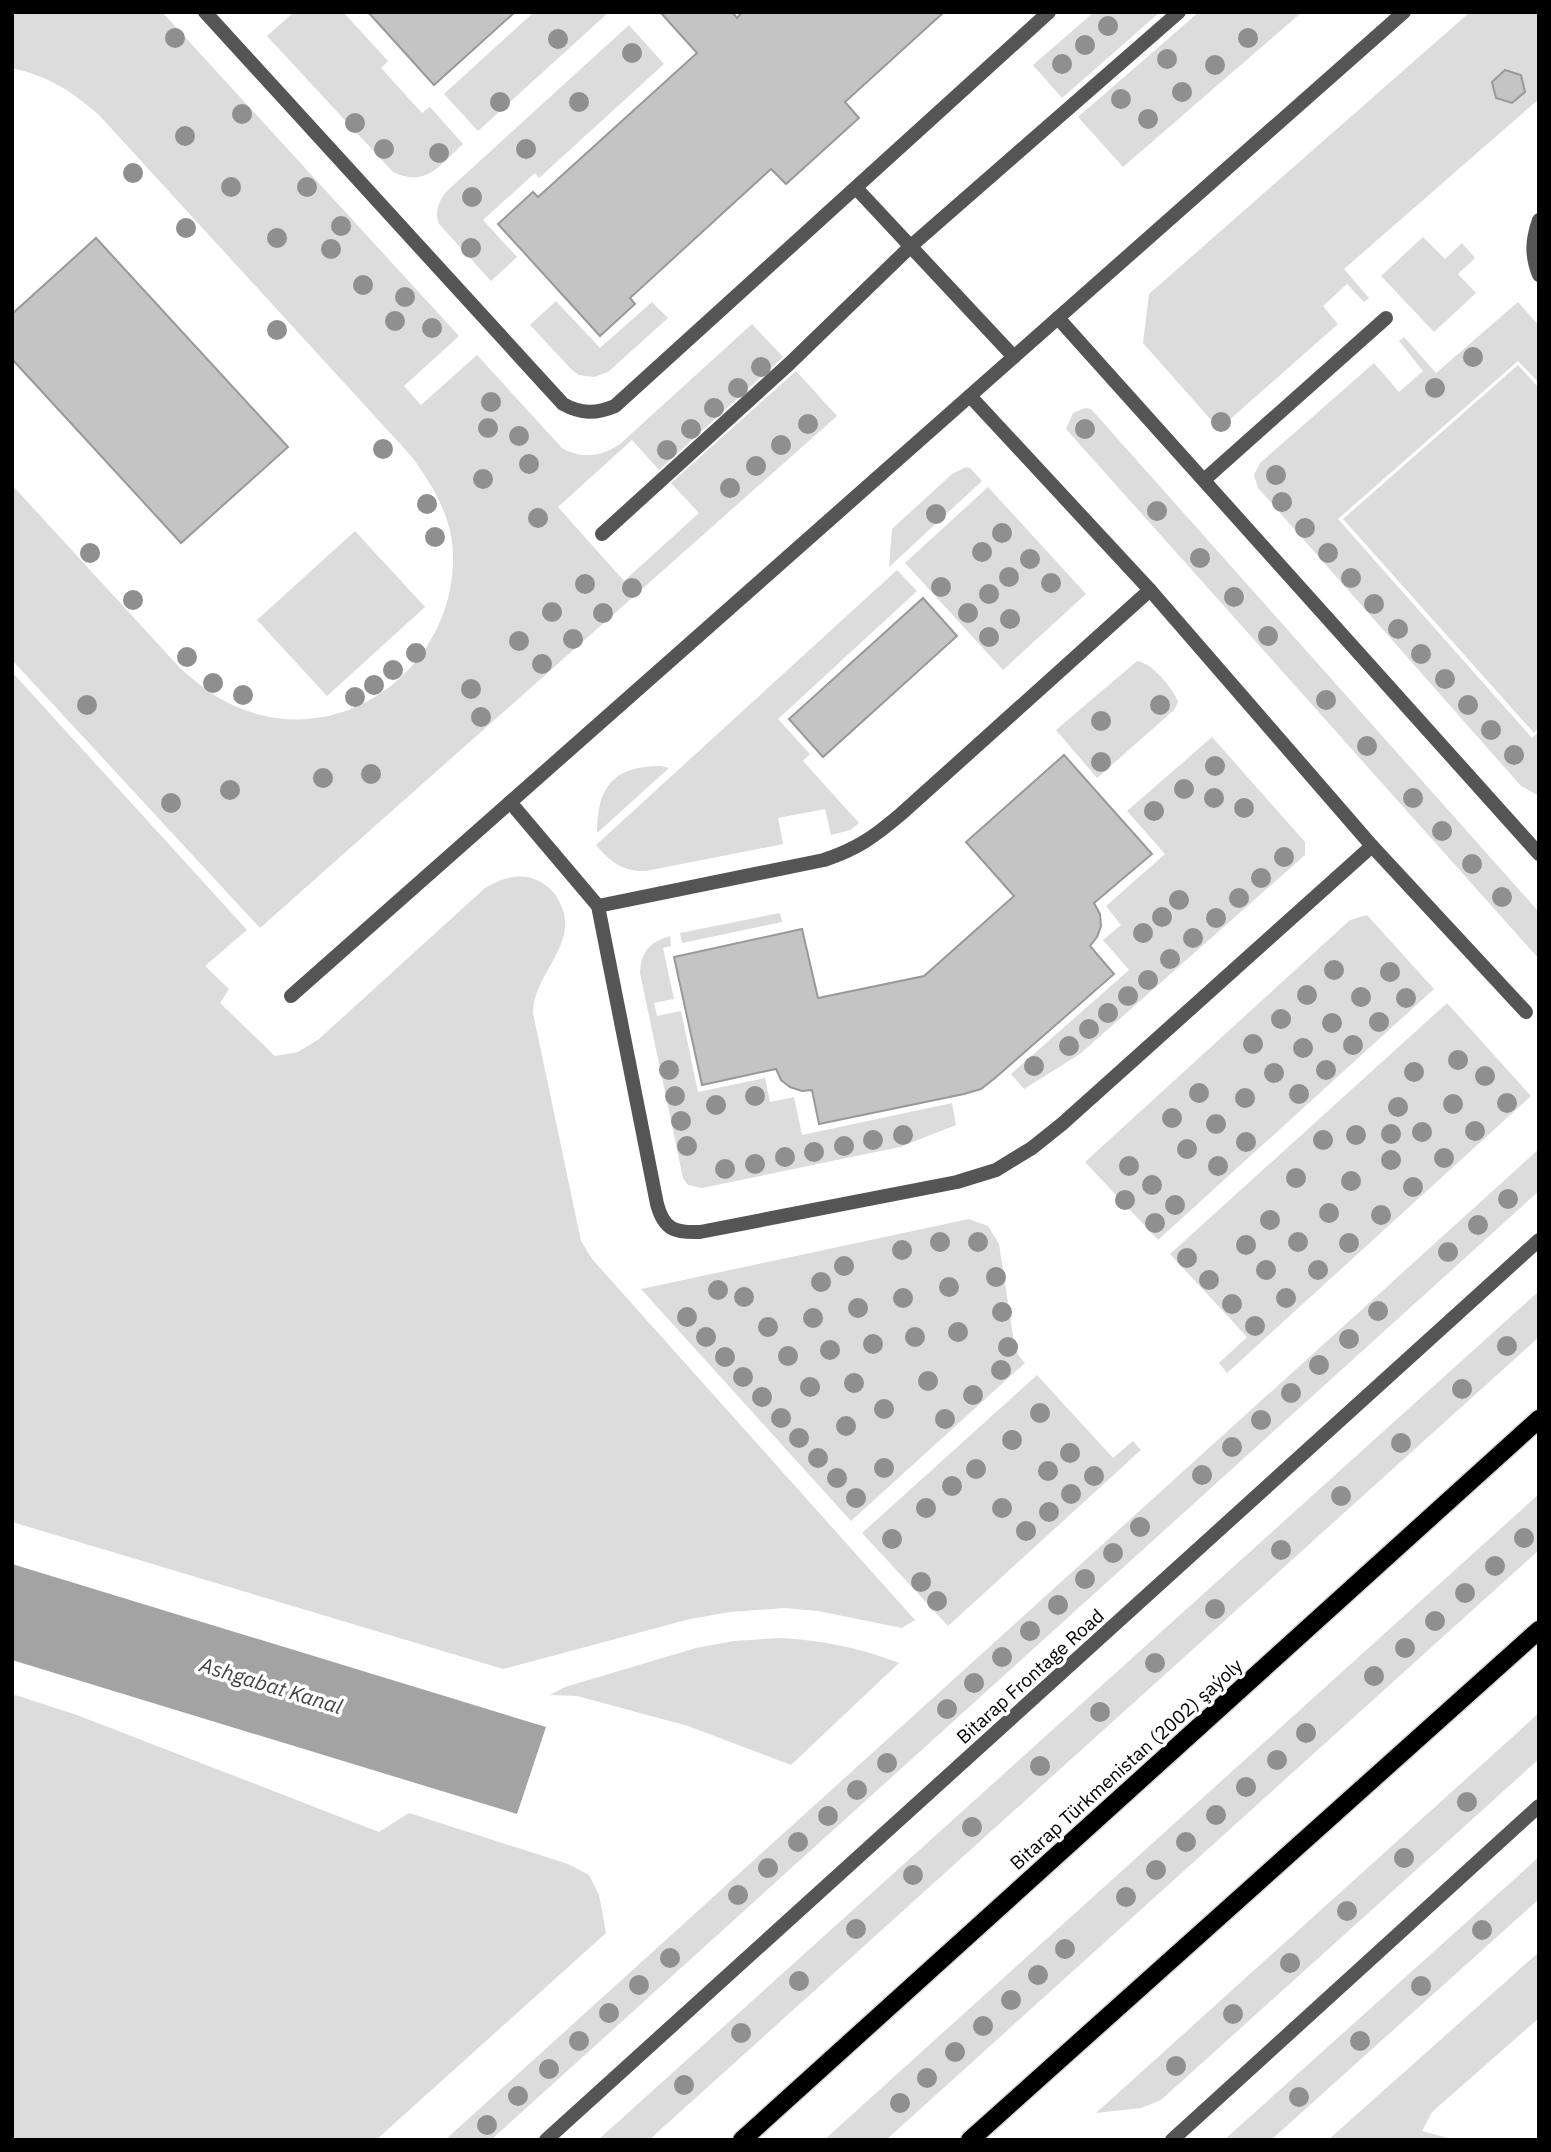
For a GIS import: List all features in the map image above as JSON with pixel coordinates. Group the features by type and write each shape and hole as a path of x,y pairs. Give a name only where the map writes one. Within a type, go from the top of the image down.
{"main road":[{"name":"Bitarap Türkmenistan (2002) şaýoly","path":"742,2140 1539,1419"},
{"path":"970,2140 1539,1630"}],"street":[{"path":"205,12 563,404 575,410 602,412 615,406 1049,12"},
{"path":"602,534 789,364 911,246 1179,12"},
{"path":"291,996 1404,12"},
{"path":"856,188 1014,356"},
{"path":"1539,220 1532,238 1534,262 1539,275"},
{"path":"1203,480 1386,317"},
{"path":"1058,318 1537,848"},
{"path":"970,396 1150,590 1372,846 1526,1012"},
{"path":"598,906 824,860 850,851 877,835 1150,590"},
{"path":"510,802 598,906 661,1218 670,1228 683,1233 700,1232 945,1184 996,1170 1032,1148 1062,1124 1372,846"},
{"name":"Bitarap Frontage Road","path":"546,2140 1539,1240"},
{"path":"1172,2140 1539,1806"}],"shaded area":[{"path":"12,12 162,12 459,336 404,386 421,405 477,355 562,448 576,454 598,454 620,444 752,324 783,357 659,470 632,440 558,507 624,581 699,513 671,483 796,371 837,416 260,928 12,660 12,485 180,668 207,690 229,703 277,718 316,718 353,708 386,690 414,664 435,632 449,595 453,554 449,527 434,491 412,457 99,115 59,86 12,68"},
{"path":"294,12 343,12 388,61 381,68 422,113 430,107 463,144 424,176 405,176 393,172 267,36"},
{"path":"534,12 609,12 478,131 444,94"},
{"path":"1094,12 1160,12 1062,98 1033,65"},
{"path":"1199,12 1302,12 1123,167 1078,117"},
{"path":"1470,12 1539,12 1539,99 1344,269 1369,298 1364,302 1347,284 1323,306 1338,324 1219,429 1143,343 1149,294"},
{"path":"629,25 664,64 539,178 535,173 483,220 517,257 491,281 439,224 437,211 442,198"},
{"path":"1423,237 1445,259 1462,243 1475,258 1458,274 1476,293 1434,332 1381,276"},
{"path":"556,301 600,348 652,302 668,318 608,372 594,377 579,375 530,325"},
{"path":"1518,302 1539,326 1539,383 1518,361 1338,519 1532,738 1539,732 1539,796 1521,786 1258,488 1254,475 1260,463 1374,363 1399,392 1423,371 1399,341 1404,337 1436,373"},
{"path":"1518,365 1539,388 1539,728 1534,733 1343,519"},
{"path":"1085,408 1091,409 1539,912 1539,959 1066,429 1073,413"},
{"path":"966,467 982,481 889,567 892,529 952,474"},
{"path":"988,487 1086,594 1003,670 905,563"},
{"path":"355,531 425,607 327,696 257,620"},
{"path":"897,570 917,591 778,719 810,754 803,761 859,823 850,830 831,835 825,809 778,818 783,844 646,871 624,868 601,851 596,845"},
{"path":"1137,661 1149,666 1161,677 1178,702 1174,710 1097,778 1056,730"},
{"path":"12,672 247,930 205,966 229,989 220,1003 275,1056 298,1052 319,1039 485,888 498,881 519,876 534,879 552,890 564,916 565,931 555,958 540,985 533,1013 581,1241 592,1259 915,1620 902,1628 818,1611 784,1608 730,1612 690,1619 503,1669 12,1522"},
{"path":"1212,737 1305,842 1305,855 1080,1054 1024,1089 1011,1074 1129,970 1103,940 1121,925 1106,906 1165,854 1127,811"},
{"path":"661,766 669,768 597,833 600,803 611,782 631,770"},
{"path":"780,913 782,922 682,943 680,933"},
{"path":"1367,915 1434,989 1158,1240 1085,1162 1350,920"},
{"path":"670,936 671,946 663,948 674,999 654,1003 657,1016 681,1011 698,1092 765,1078 770,1102 794,1097 802,1135 952,1103 956,1125 900,1147 702,1188 688,1185 683,1178 640,973 642,959 648,948"},
{"path":"1447,1003 1531,1096 1227,1373 1219,1363 1247,1337 1170,1254"},
{"path":"1539,1149 1539,1191 491,2140 445,2140"},
{"path":"969,1219 988,1226 999,1244 1014,1342 1025,1363 851,1521 641,1289"},
{"path":"1539,1291 1539,1337 649,2140 598,2140"},
{"path":"1037,1375 1113,1458 1133,1441 1141,1450 948,1626 862,1533"},
{"path":"1539,1494 1539,1550 886,2140 824,2140"},
{"path":"780,1638 841,1646 899,1663 791,1765 688,1726 577,1696 550,1695 565,1687 696,1648 734,1641"},
{"path":"12,1694 77,1715 379,1832 409,1813 568,1864 589,1875 599,1895 606,1933 376,2140 12,2140"},
{"path":"1539,1713 1539,1759 1161,2100 1141,2108 1096,2113"},
{"path":"1539,1857 1539,1899 1271,2140 1224,2140"},
{"path":"1539,1952 1539,2018 1432,2112 1422,2131 1455,2140 1328,2140"}],"water":[{"name":"Ashgabat Kanal","path":"12,1564 546,1727 517,1814 12,1660"}],"building":[{"path":"368,12 515,12 434,85"},
{"path":"660,12 732,12 737,18 742,12 944,12 845,102 859,118 786,184 771,169 630,298 635,304 600,336 498,224 533,192 538,197 697,53"},
{"path":"1505,70 1521,75 1525,92 1512,103 1496,98 1492,82"},
{"path":"96,238 288,447 181,543 12,359 12,314"},
{"path":"923,598 957,636 823,757 789,719"},
{"path":"1064,755 1152,854 1094,903 1100,914 1101,926 1090,946 1114,974 995,1078 981,1089 964,1094 819,1124 812,1090 802,1091 790,1087 781,1080 776,1069 702,1085 674,957 802,929 818,998 924,976 1014,896 966,842"}]}
